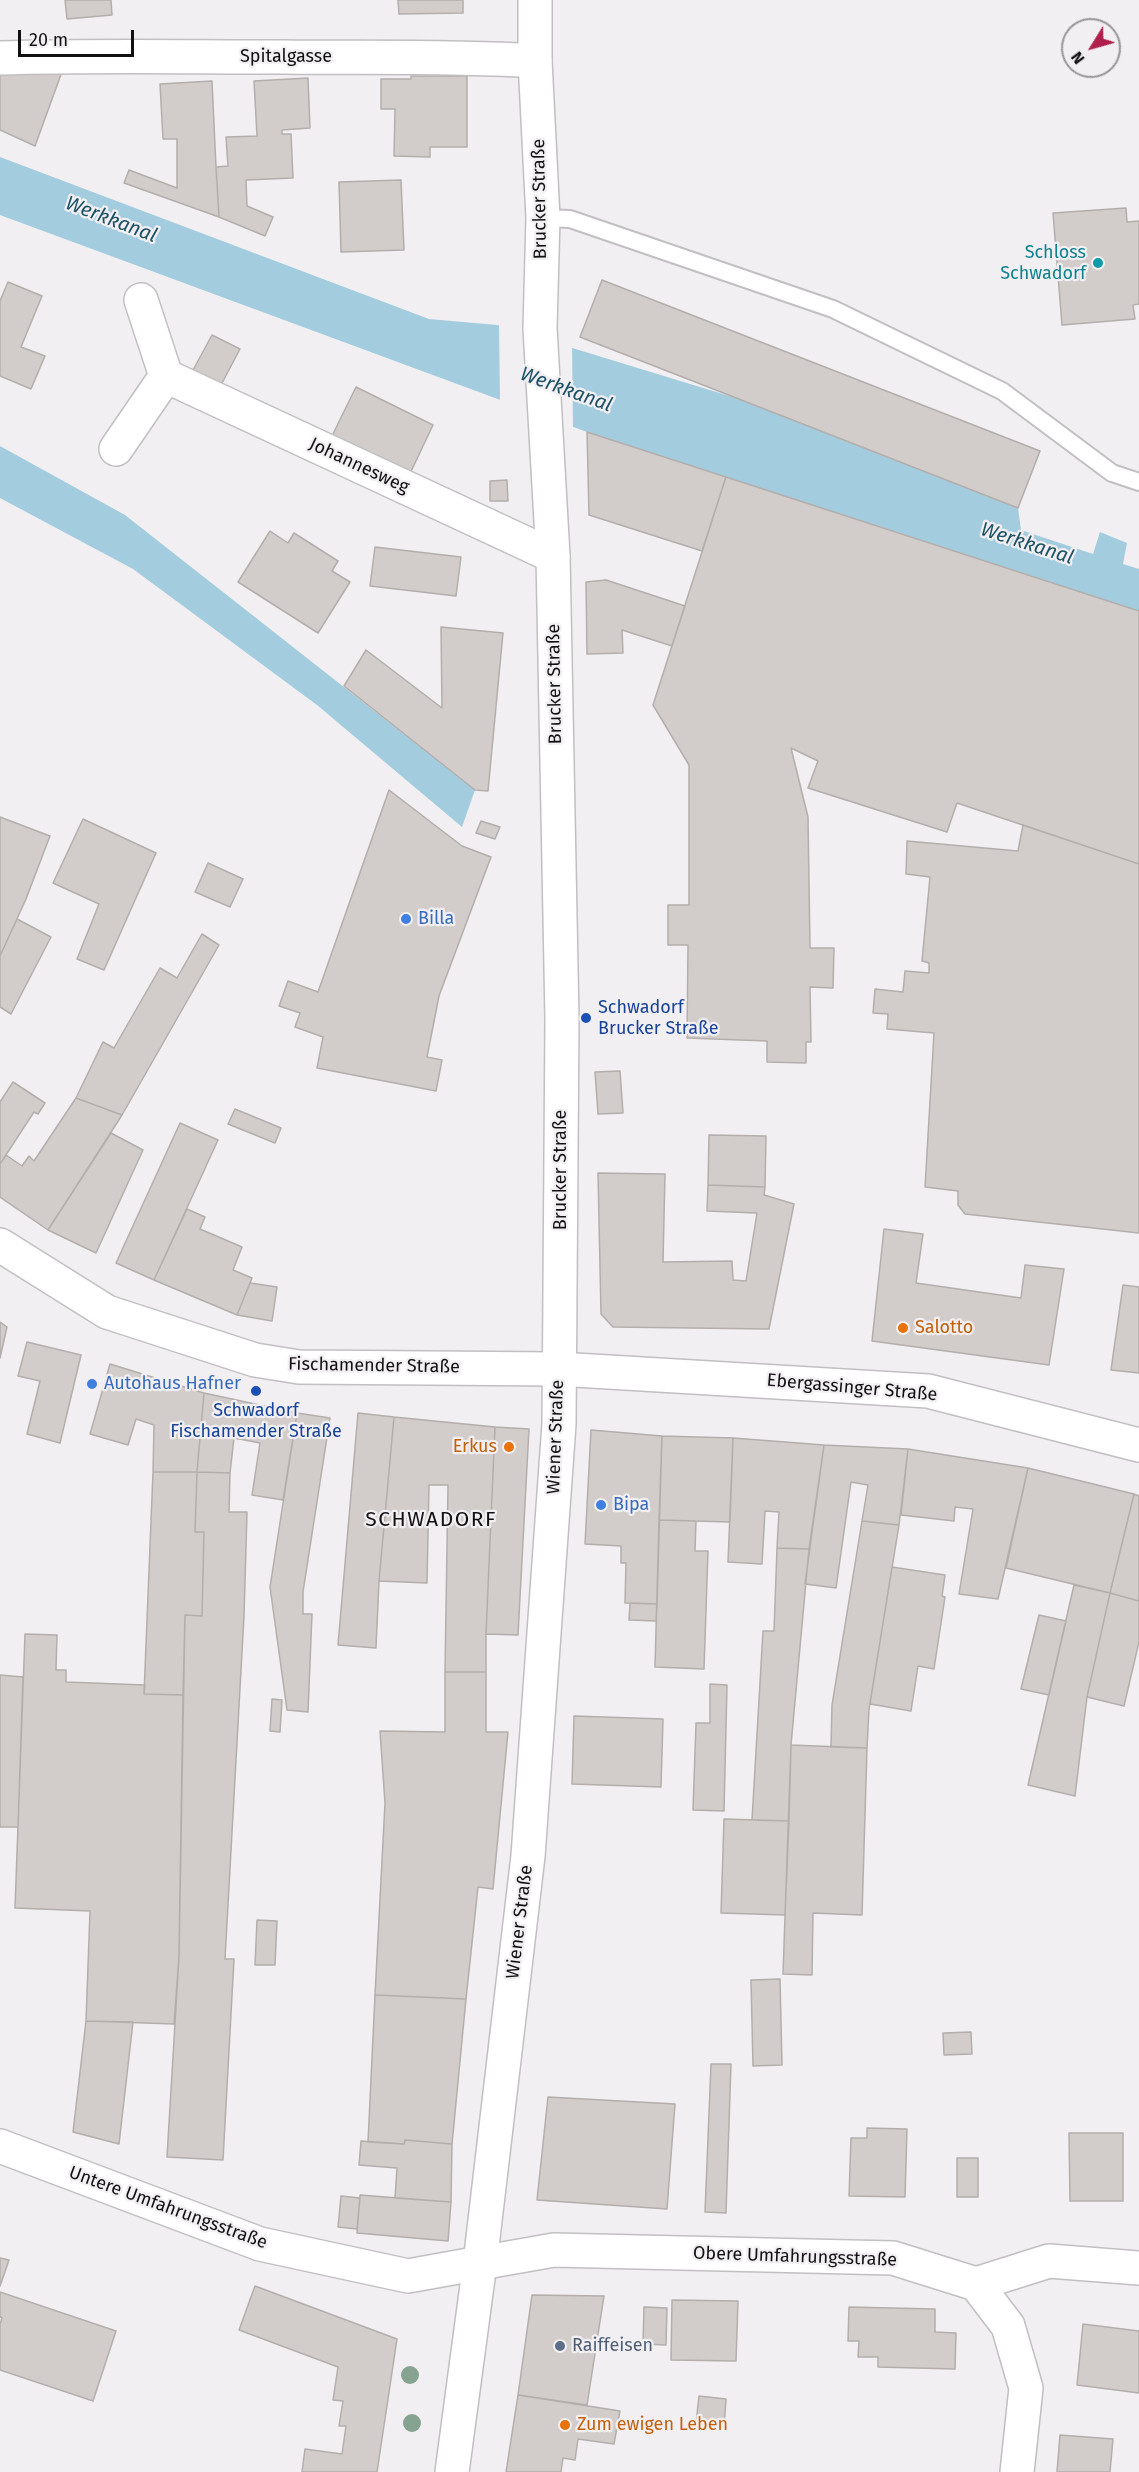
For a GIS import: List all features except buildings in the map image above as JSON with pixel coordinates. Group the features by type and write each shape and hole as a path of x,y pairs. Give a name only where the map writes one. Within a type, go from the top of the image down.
{"main road":[{"name":"Brucker Straße","path":"535,0 535,61 543,218 540,328 553,556 562,1019 561,1301 558,1369"},
{"name":"Spitalgasse","path":"0,58 285,57 535,61"},
{"path":"116,449 166,376 141,300"},
{"name":"Johannesweg","path":"166,376 553,556"},
{"name":"Fischamender Straße","path":"0,1245 107,1312 255,1360 299,1367 558,1369"},
{"name":"Ebergassinger Straße","path":"558,1369 928,1391 1139,1445"},
{"name":"Wiener Straße","path":"452,2472 480,2263 528,1856 559,1424 558,1369"},
{"name":"Untere Umfahrungsstraße","path":"0,2146 260,2244 408,2276 480,2263"},
{"name":"Obere Umfahrungsstraße","path":"480,2263 554,2250 893,2258 976,2284"},
{"path":"1017,2472 1026,2388 1008,2326 976,2284 1049,2261 1139,2268"}],"lane":[{"path":"543,218 570,219 833,309 1002,392 1112,473 1139,482"}],"water":[{"name":"Werkkanal","path":"0,157 429,319 497,325 736,398 1018,508 1021,530 1093,554 1100,532 1127,543 1123,564 1139,569 1139,611 587,432 0,215"},
{"path":"0,446 125,515 475,790 462,827 317,705 133,569 0,498"}],"pier":[{"path":"499,322 572,344 573,430 500,403"}],"place":[{"name":"Schloss Schwadorf","path":"1098,263"},
{"name":"Billa","path":"406,919"},
{"name":"Schwadorf Brucker Straße","path":"586,1018"},
{"name":"Salotto","path":"903,1328"},
{"name":"Autohaus Hafner","path":"92,1384"},
{"name":"Schwadorf Fischamender Straße","path":"256,1391"},
{"name":"Erkus","path":"509,1447"},
{"name":"Bipa","path":"601,1505"},
{"name":"Raiffeisen","path":"560,2346"},
{"name":"Zum ewigen Leben","path":"565,2425"}],"district":[{"name":"SCHWADORF","path":"431,1520"}]}
